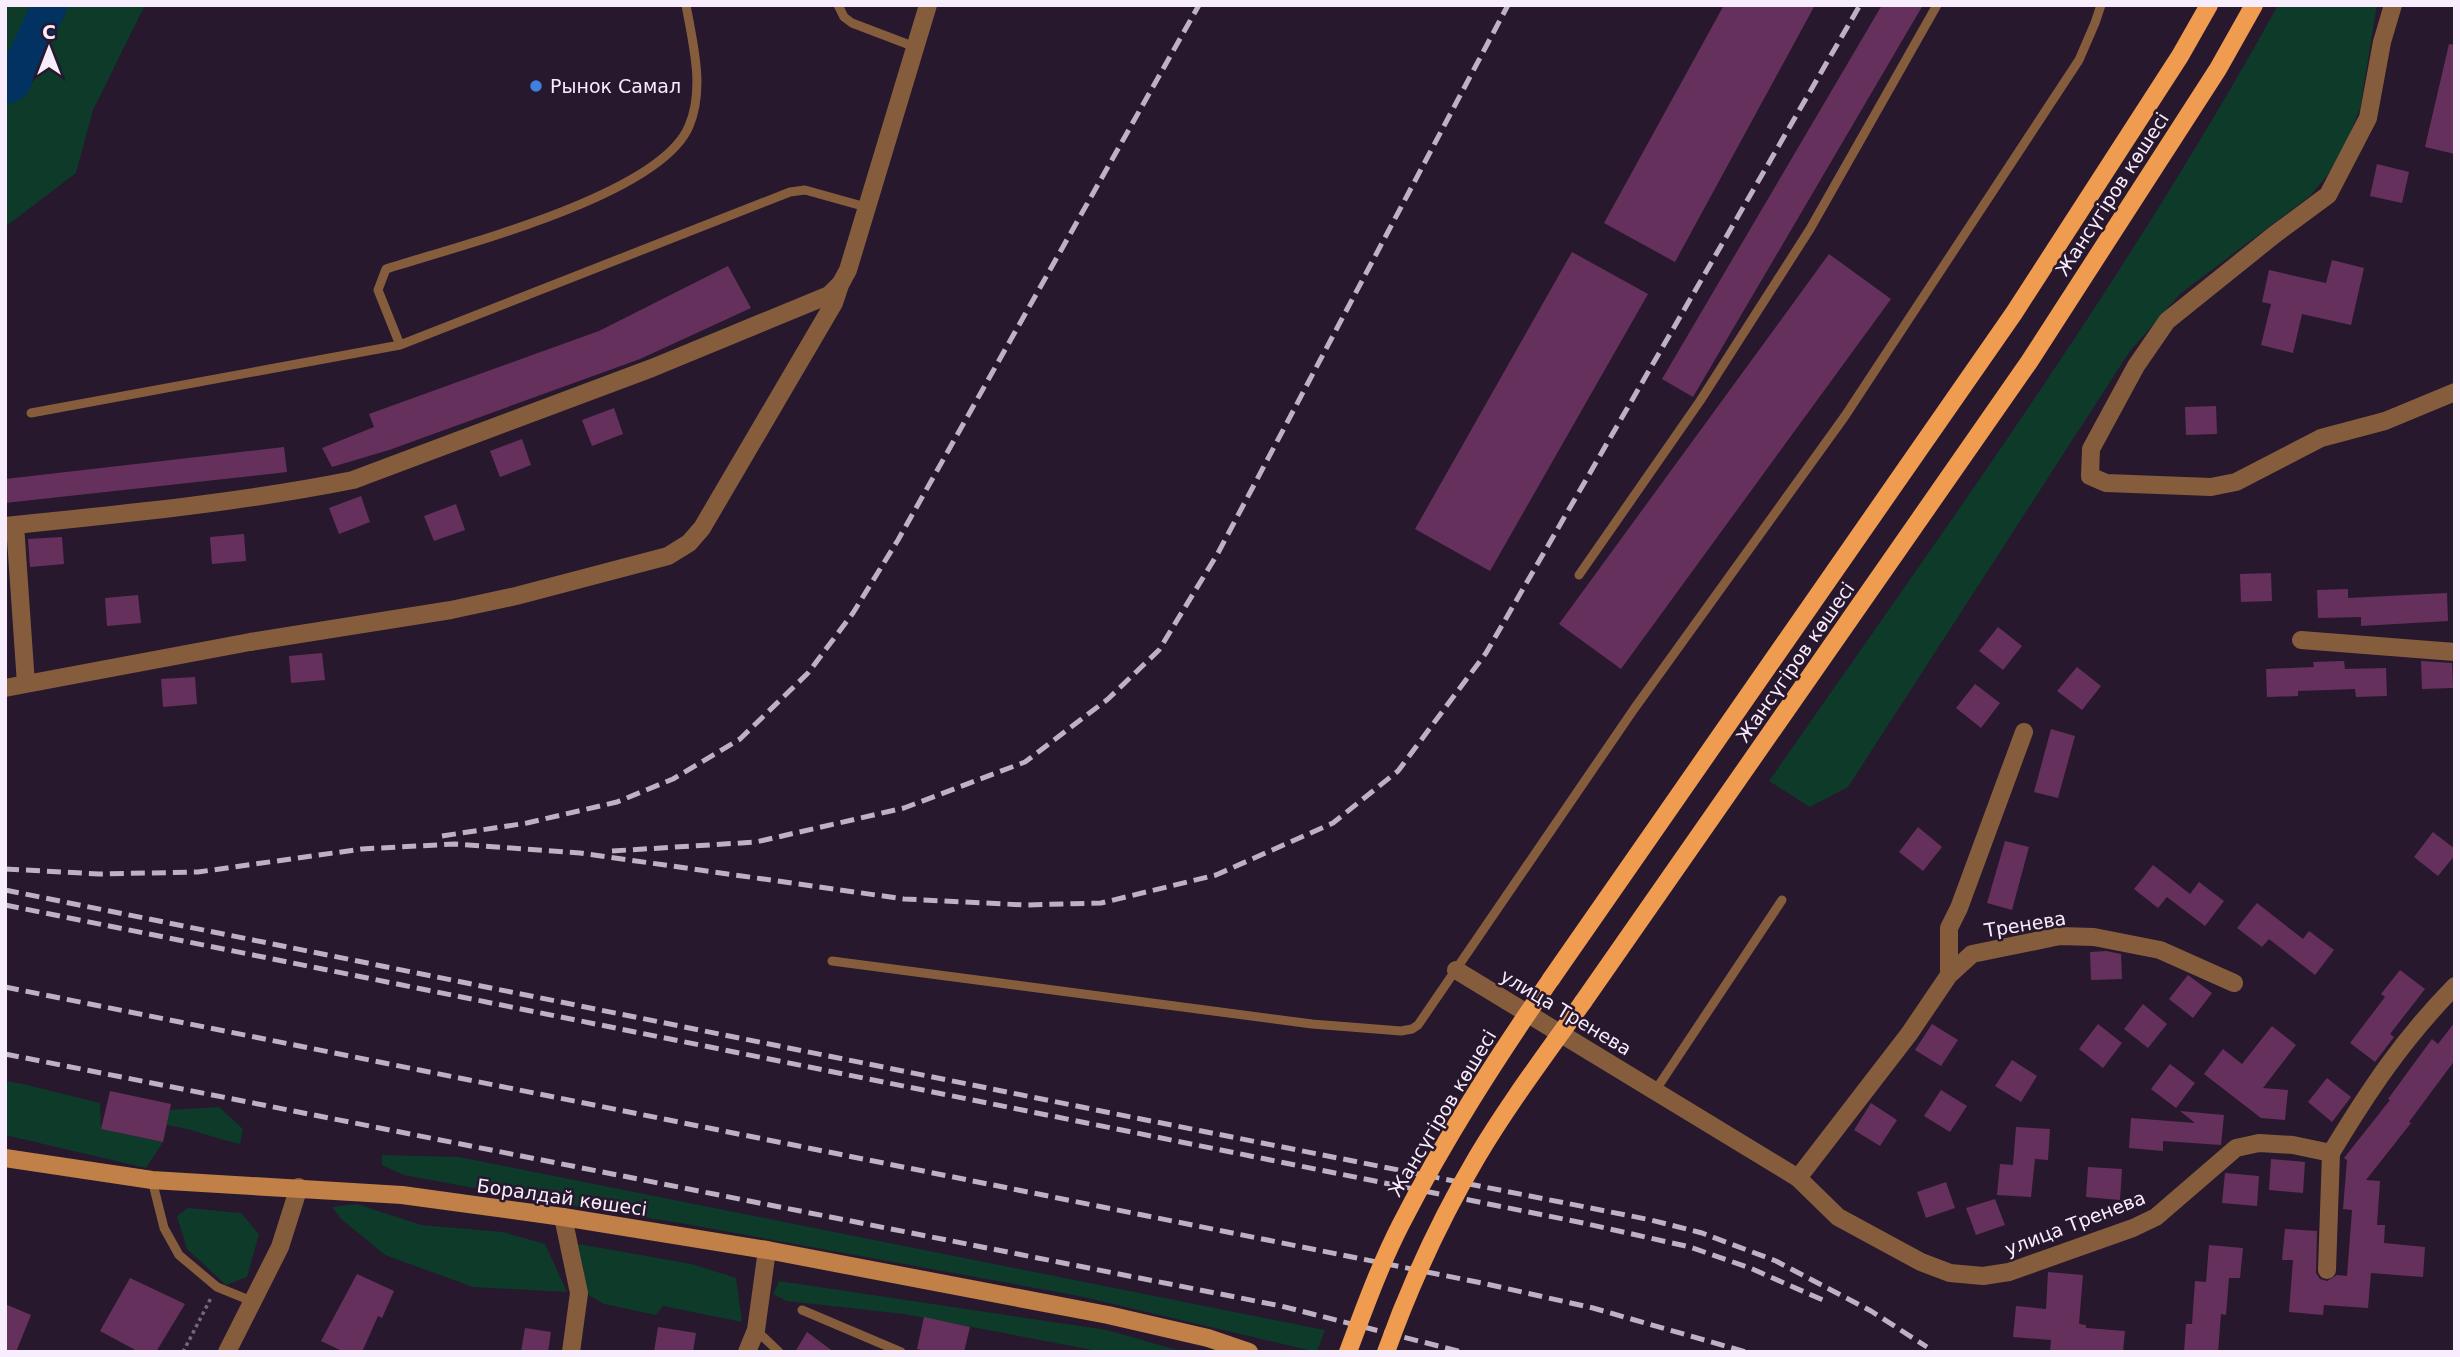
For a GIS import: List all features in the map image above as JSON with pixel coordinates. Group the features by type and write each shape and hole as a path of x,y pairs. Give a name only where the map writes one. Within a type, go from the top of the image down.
{"main road":[{"name":"Жансүгіров көшесі","path":"1348,1352 1385,1258 1437,1156 1474,1093 2014,313 2180,56 2209,5"},
{"name":"Жансүгіров көшесі","path":"1387,1352 1437,1233 1476,1158 1525,1083 2029,362 2218,69 2254,5"},
{"name":"Боралдай көшесі","path":"5,1158 152,1180 402,1195 563,1217 767,1250 1108,1315"},
{"path":"1108,1315 1192,1342 1205,1352"},
{"path":"1108,1315 1208,1338 1249,1352"}],"street":[{"path":"5,688 516,596 668,556 688,543 702,528 827,314 848,270 928,5"},
{"path":"2393,5 2382,42 2368,118 2328,195 2264,242 2167,321 2136,366 2091,449 2090,476 2106,483 2211,487 2236,482 2321,438 2385,421 2455,392"},
{"path":"26,684 10,526 199,505 352,480 665,362 829,295 841,283"},
{"path":"2301,640 2455,652"},
{"path":"1949,975 1949,928 1959,908 2024,732"},
{"name":"Тренева","path":"1798,1178 1909,1034 1949,975 1972,954 2060,936 2094,937 2160,950 2234,983"},
{"name":"улица Тренева","path":"1456,970 1798,1178 1839,1217 1921,1262 1950,1273 1983,1276 2009,1272 2133,1228 2156,1217 2236,1148 2259,1143 2293,1145 2331,1153"},
{"path":"2327,1270 2331,1153 2370,1088 2420,1022 2455,986"},
{"path":"227,1352 280,1247 299,1187"},
{"path":"563,1217 579,1293 571,1352"},
{"path":"747,1352 756,1330 767,1250"}],"lane":[{"path":"400,345 378,290 386,269 565,211 635,179 670,154 689,127 698,90 686,5"},
{"path":"838,5 844,17 852,23 915,47"},
{"path":"1579,575 1700,401 1810,229 1937,5"},
{"path":"832,961 1312,1024 1401,1031 1418,1025 1634,709 1845,416 2079,60 2101,5"},
{"path":"31,413 400,345 790,192 805,190 866,207"},
{"path":"1654,1091 1782,900"},
{"path":"152,1180 164,1228 179,1255 217,1287 254,1302"},
{"path":"802,1310 901,1352"},
{"path":"756,1330 779,1352"}],"path":[{"path":"183,1352 217,1287"}],"green space":[{"path":"5,5 145,5 93,110 76,173 5,227"},
{"path":"2278,5 2377,5 2360,109 2347,141 2329,173 2310,196 2181,293 2130,351 1848,787 1810,807 1769,781 1968,496 2098,303 2220,106"},
{"path":"5,1081 100,1103 101,1129 163,1142 146,1168 5,1135"},
{"path":"219,1107 243,1129 240,1144 166,1125 170,1110"},
{"path":"382,1155 459,1157 1325,1330 1317,1352 1079,1296 404,1175 382,1165"},
{"path":"357,1204 421,1225 503,1232 545,1244 567,1292 473,1287 385,1255 341,1219 332,1207"},
{"path":"188,1208 241,1213 259,1234 247,1277 226,1285 187,1249 177,1216"},
{"path":"578,1244 692,1264 736,1278 742,1322 663,1306 656,1315 604,1304 585,1293"},
{"path":"779,1281 1107,1330 1184,1352 1103,1352 904,1314 786,1301 773,1294"}],"building":[{"path":"1724,5 1815,5 1675,262 1604,223"},
{"path":"1882,5 1923,5 1693,397 1662,379"},
{"path":"2449,44 2455,45 2455,154 2425,147"},
{"path":"2377,164 2409,172 2402,203 2370,196"},
{"path":"1572,252 1648,294 1490,571 1415,529"},
{"path":"1829,254 1891,299 1621,669 1559,624"},
{"path":"2332,260 2364,268 2351,325 2302,314 2293,353 2261,345 2271,304 2262,302 2269,270 2326,283"},
{"path":"728,266 751,308 640,359 389,450 332,467 322,448 374,427 369,414 599,331"},
{"path":"2216,406 2217,434 2186,435 2185,407"},
{"path":"614,408 623,434 592,446 582,420"},
{"path":"522,439 531,465 500,477 490,451"},
{"path":"284,447 287,472 5,503 5,479"},
{"path":"361,496 370,522 339,534 329,508"},
{"path":"456,504 465,530 434,541 424,516"},
{"path":"244,534 246,561 212,564 210,537"},
{"path":"62,537 64,564 30,567 28,539"},
{"path":"2271,573 2272,601 2241,602 2240,574"},
{"path":"2348,589 2348,598 2447,593 2448,621 2361,626 2361,617 2318,618 2317,590"},
{"path":"138,595 141,623 107,626 105,598"},
{"path":"1998,627 2022,646 2003,670 1979,651"},
{"path":"322,653 325,680 291,683 289,656"},
{"path":"2344,661 2345,669 2386,668 2387,696 2356,697 2355,689 2298,691 2298,696 2267,697 2266,669 2314,667 2313,662"},
{"path":"2421,661 2452,663 2453,688 2422,689"},
{"path":"2077,667 2101,686 2082,710 2057,691"},
{"path":"195,677 197,704 163,707 161,679"},
{"path":"1975,684 2000,703 1981,728 1956,708"},
{"path":"2051,729 2075,736 2058,798 2034,792"},
{"path":"1918,827 1942,847 1923,871 1899,852"},
{"path":"2433,832 2455,849 2455,855 2438,876 2414,857"},
{"path":"2005,841 2029,847 2012,910 1987,903"},
{"path":"2153,865 2190,894 2199,882 2224,901 2205,926 2167,897 2158,908 2134,889"},
{"path":"2257,903 2303,939 2309,931 2334,950 2315,975 2269,939 2262,947 2237,928"},
{"path":"2090,952 2121,954 2122,979 2091,980"},
{"path":"2400,970 2425,989 2390,1034 2394,1037 2375,1062 2350,1043 2385,997 2381,994"},
{"path":"2188,975 2212,993 2193,1018 2169,999"},
{"path":"2143,1004 2167,1024 2148,1048 2124,1029"},
{"path":"2455,1022 2455,1060 2409,1122 2411,1123 2366,1180 2380,1181 2377,1225 2385,1225 2384,1243 2425,1247 2423,1277 2371,1273 2368,1308 2324,1305 2323,1315 2289,1312 2293,1260 2282,1260 2285,1229 2317,1231 2316,1273 2320,1279 2327,1281 2337,1275 2347,1276 2352,1210 2343,1209 2347,1160 2344,1158 2390,1100 2388,1099 2432,1039 2438,1044"},
{"path":"1932,1024 1958,1040 1941,1066 1915,1050"},
{"path":"2098,1024 2122,1043 2103,1068 2079,1049"},
{"path":"2272,1026 2296,1045 2263,1088 2288,1090 2285,1120 2261,1118 2204,1074 2223,1049 2242,1064"},
{"path":"2012,1060 2037,1076 2021,1102 1995,1086"},
{"path":"2170,1064 2195,1083 2176,1108 2151,1089"},
{"path":"2327,1078 2351,1097 2332,1122 2308,1102"},
{"path":"1941,1090 1967,1106 1950,1132 1924,1116"},
{"path":"110,1091 171,1104 163,1142 101,1129"},
{"path":"1871,1103 1897,1120 1880,1146 1854,1130"},
{"path":"2180,1111 2224,1115 2221,1145 2163,1141 2163,1151 2129,1148 2131,1118 2195,1123"},
{"path":"2016,1127 2050,1129 2048,1160 2035,1159 2031,1197 1997,1195 2000,1164 2013,1165"},
{"path":"2271,1159 2305,1162 2303,1193 2269,1190"},
{"path":"2088,1167 2122,1169 2120,1200 2086,1197"},
{"path":"2225,1173 2259,1176 2257,1206 2222,1203"},
{"path":"1946,1182 1955,1208 1926,1218 1917,1192"},
{"path":"1995,1199 2005,1225 1976,1235 1966,1208"},
{"path":"2209,1245 2243,1248 2240,1278 2229,1278 2226,1315 2221,1314 2218,1352 2184,1352 2186,1324 2192,1324 2195,1281 2206,1282"},
{"path":"2048,1272 2083,1275 2079,1324 2086,1325 2086,1328 2125,1331 2123,1352 2050,1352 2051,1340 2013,1337 2016,1306 2046,1309"},
{"path":"357,1274 394,1291 382,1318 378,1316 362,1352 344,1352 321,1341"},
{"path":"130,1278 185,1304 156,1352 139,1352 100,1331"},
{"path":"5,1304 31,1315 16,1352 5,1352"},
{"path":"924,1317 970,1327 964,1352 930,1352 917,1349"},
{"path":"658,1327 696,1333 693,1352 654,1352"},
{"path":"525,1328 551,1332 548,1352 521,1352"},
{"path":"807,1332 834,1352 795,1352"}],"waterway":[{"path":"5,87 13,83 50,5"}],"railway":[{"path":"442,836 527,823 617,802 673,779 740,739 808,673 853,613 898,540 1199,5"},
{"path":"612,851 756,842 904,808 1025,762 1108,699 1159,650 1218,553 1508,5"},
{"path":"5,869 99,874 198,872 362,849 455,844 580,853 904,899 1025,905 1101,903 1216,875 1333,823 1398,771 1486,653 1860,5"},
{"path":"5,890 1651,1220 1702,1233 1776,1261 1871,1311 1927,1347"},
{"path":"5,905 1583,1223 1690,1247 1750,1268 1825,1301"},
{"path":"5,987 1482,1283 1593,1308 1746,1352"},
{"path":"5,1054 1281,1306 1462,1352"}],"place":[{"name":"Рынок Самал","path":"536,86"}]}
